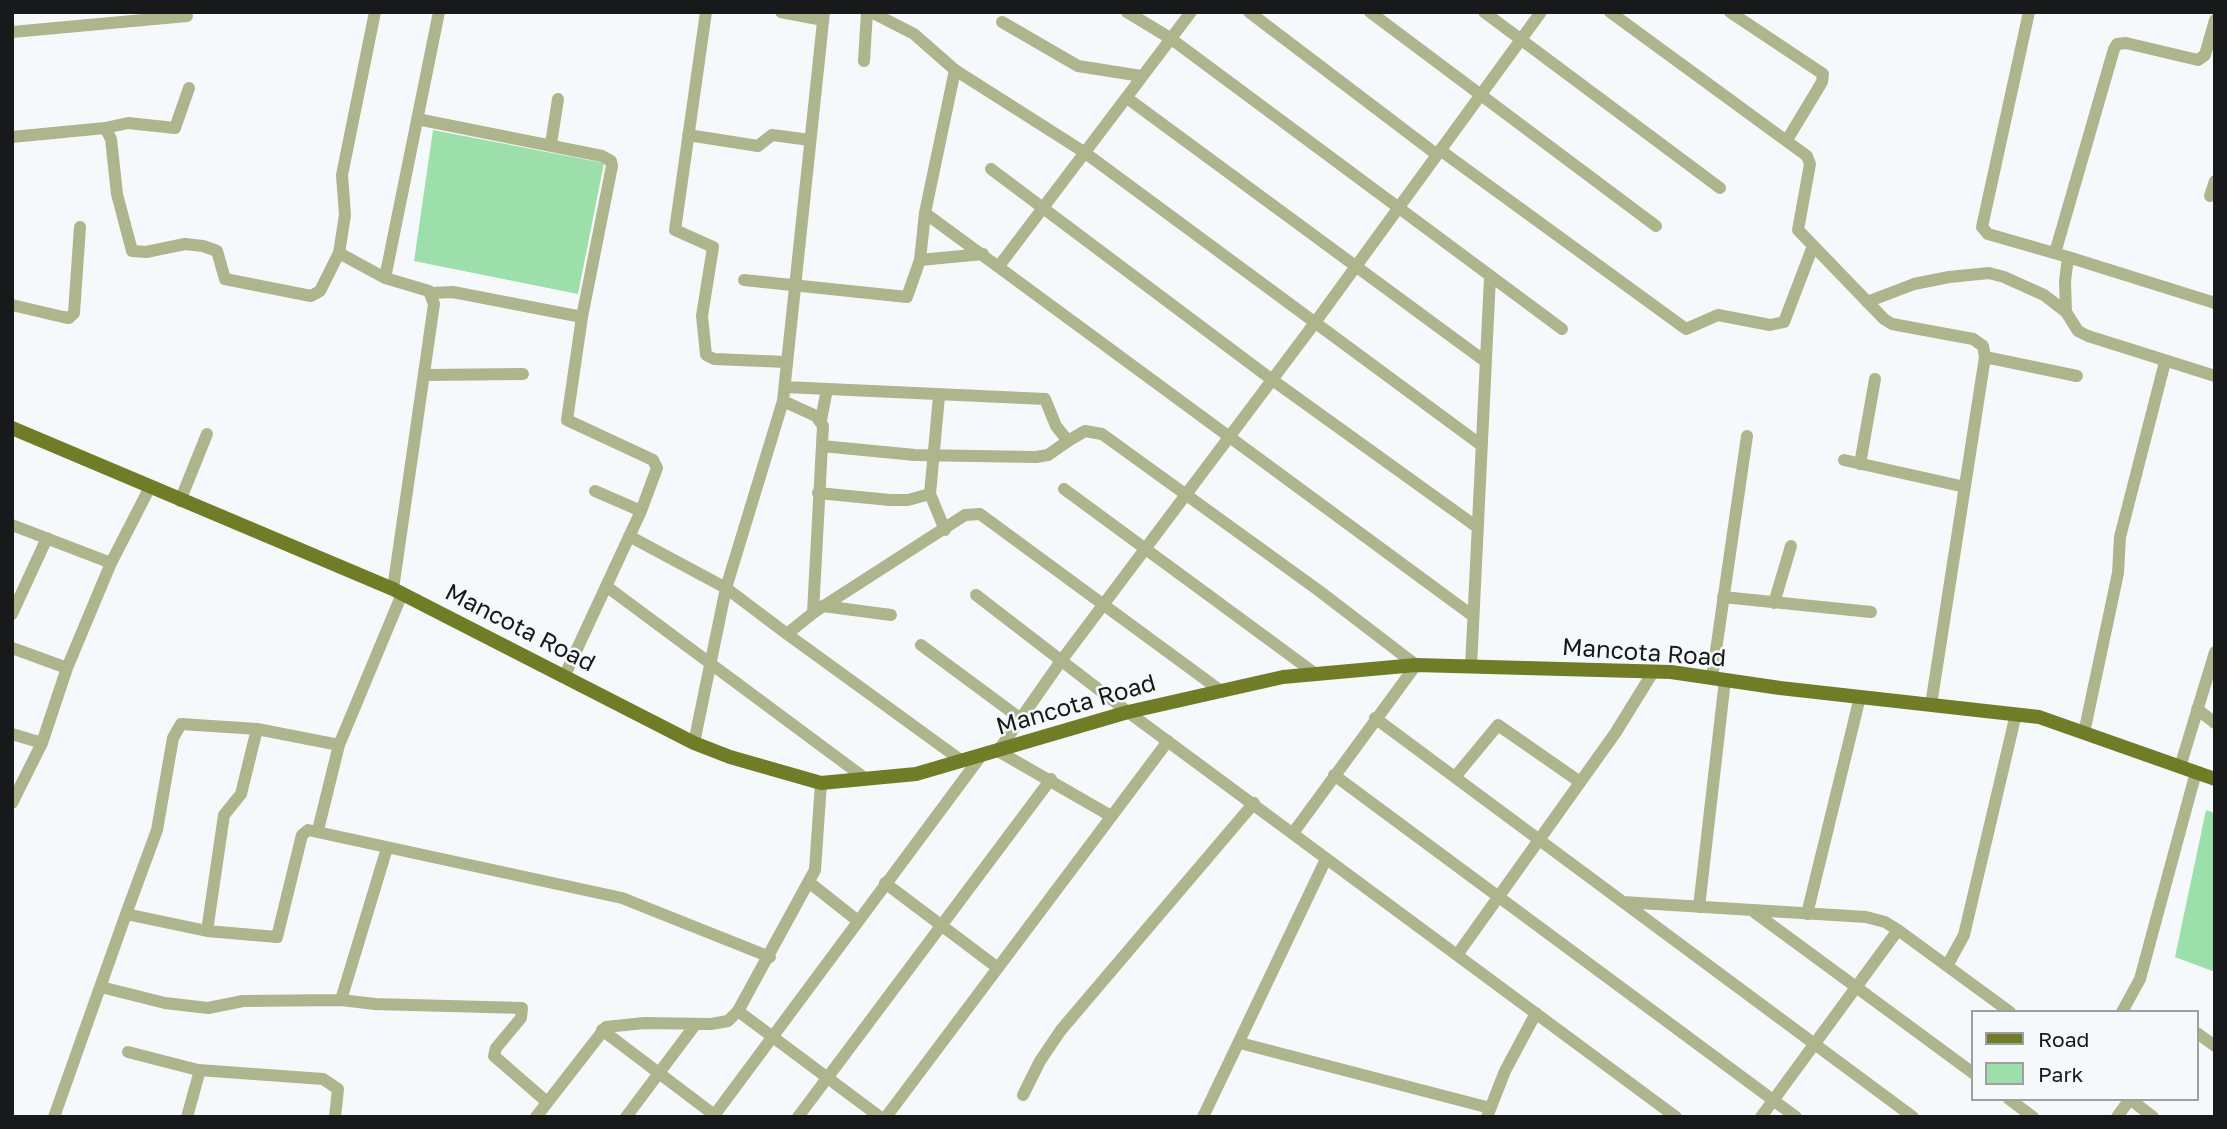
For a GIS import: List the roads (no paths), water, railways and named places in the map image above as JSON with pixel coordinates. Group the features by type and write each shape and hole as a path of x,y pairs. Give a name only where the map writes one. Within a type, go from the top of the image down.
{"main road":[{"name":"Mancota Road","path":"13,432 398,591 694,743 730,757 821,783 916,774 1128,712 1313,672 1416,665 1653,672 2039,717 2215,779"}],"street":[{"path":"106,128 111,139 117,194 132,251 146,252 185,244 203,246 216,251 225,279 311,296 320,291 339,253 345,215 342,175 375,12"},
{"path":"385,278 439,12"},
{"path":"706,12 674,225 678,232 713,247 702,316 706,355 714,359 787,362"},
{"path":"694,743 726,588 785,387 823,16 781,12"},
{"path":"864,61 869,12 914,34 955,70 1084,152 1481,446"},
{"path":"1127,12 1170,38 1562,329"},
{"path":"999,266 1191,12"},
{"path":"1249,12 1438,152 1686,329 1718,315 1781,324 1786,318 1813,246"},
{"path":"1370,12 1656,226"},
{"path":"1484,12 1720,188"},
{"path":"1111,816 1051,779 998,751 1061,661 1270,379 1314,324 1478,95 1541,12"},
{"path":"1610,12 1787,140 1810,161 1798,227 1867,302 1892,324 1979,341 1985,357 1931,705"},
{"path":"1730,12 1823,74 1822,82 1787,140"},
{"path":"2029,12 1982,227 1988,234 2215,303"},
{"path":"12,32 100,17 187,16"},
{"path":"2055,253 2117,44 2126,43 2198,60 2204,55 2213,37 2215,20"},
{"path":"1002,22 1078,66 1142,76"},
{"path":"744,280 907,296 912,291 920,260 925,214 955,70"},
{"path":"12,137 106,128 128,123 175,128 189,88"},
{"path":"1128,98 1486,362"},
{"path":"551,144 558,99"},
{"path":"416,119 551,144 611,161 582,317 567,419 655,462 656,472 641,511 564,677"},
{"path":"688,135 758,146 772,135 810,140"},
{"path":"991,169 1270,379 1476,527"},
{"path":"2210,196 2215,181"},
{"path":"925,214 983,254 1110,351 1230,435 1473,616"},
{"path":"12,305 69,318 75,313 80,227"},
{"path":"339,253 385,278 432,293 453,292 582,317"},
{"path":"920,260 983,254"},
{"path":"2066,312 2065,281 2068,257"},
{"path":"1867,302 1914,284 1989,273 2033,288 2066,312 2078,331 2088,336 2215,376"},
{"path":"1471,667 1490,277"},
{"path":"318,830 339,745 398,591 434,304 432,293"},
{"path":"1985,357 2077,376"},
{"path":"2084,733 2117,578 2120,537 2165,362"},
{"path":"425,375 523,374"},
{"path":"1860,464 1875,379"},
{"path":"785,387 1045,399 1056,426 1068,441"},
{"path":"818,610 818,493 821,420 827,389"},
{"path":"939,396 930,494 945,530"},
{"path":"783,401 821,420"},
{"path":"821,446 935,456 1036,457 1048,455 1084,431 1098,431 1416,665 1293,834"},
{"path":"180,501 207,435"},
{"path":"1699,907 1723,597 1747,436"},
{"path":"1844,460 1965,487"},
{"path":"12,803 42,743 67,668 111,563 150,488"},
{"path":"1064,489 1313,672"},
{"path":"595,491 641,511"},
{"path":"818,493 890,500 908,500 930,494"},
{"path":"787,634 818,610 965,515 980,514 1221,691"},
{"path":"12,525 111,563"},
{"path":"629,536 726,588 962,761"},
{"path":"12,614 47,538"},
{"path":"1774,603 1791,546"},
{"path":"606,586 866,779"},
{"path":"976,595 1128,712 1676,1117"},
{"path":"1723,597 1871,612"},
{"path":"818,610 891,615"},
{"path":"921,645 1021,719"},
{"path":"12,648 67,668"},
{"path":"2180,766 2215,652"},
{"path":"1457,955 1540,840 1653,672"},
{"path":"1807,914 1860,697"},
{"path":"2197,709 2215,723"},
{"path":"1947,966 1964,935 2016,714"},
{"path":"1376,718 1913,1117"},
{"path":"54,1117 157,830 176,729 187,723 257,729 339,745"},
{"path":"1455,777 1498,725 1580,782"},
{"path":"207,931 224,815 241,794 257,729"},
{"path":"12,734 42,743"},
{"path":"886,1117 1168,741"},
{"path":"602,1030 715,1116 981,756"},
{"path":"2123,1010 2140,979 2196,772"},
{"path":"1334,775 1796,1117"},
{"path":"798,1117 1051,779"},
{"path":"536,1117 602,1030 615,1025 695,1025 728,1021 738,1012 810,883 817,857 821,783"},
{"path":"1023,1095 1061,1030 1254,803"},
{"path":"126,914 207,931 277,937 302,835 308,830 318,830 387,848 622,898 770,957"},
{"path":"341,1000 387,848"},
{"path":"1203,1117 1326,859"},
{"path":"810,883 858,921"},
{"path":"885,883 998,968"},
{"path":"1623,902 1876,919 1898,930 2007,1010"},
{"path":"1754,912 1972,1072"},
{"path":"1761,1117 1898,930"},
{"path":"101,986 165,1003 208,1008 243,1001 341,1000 375,1004 522,1008 521,1018 496,1048 494,1056 548,1102"},
{"path":"738,1012 880,1117"},
{"path":"1240,1042 1489,1112 1505,1071 1536,1013"},
{"path":"626,1117 695,1025"},
{"path":"2199,1035 2215,1046"},
{"path":"128,1052 200,1070 323,1079 338,1089 335,1117"},
{"path":"187,1117 200,1070"},
{"path":"2012,1101 2033,1117"},
{"path":"2117,1117 2129,1101"},
{"path":"2133,1101 2153,1117"}]}
